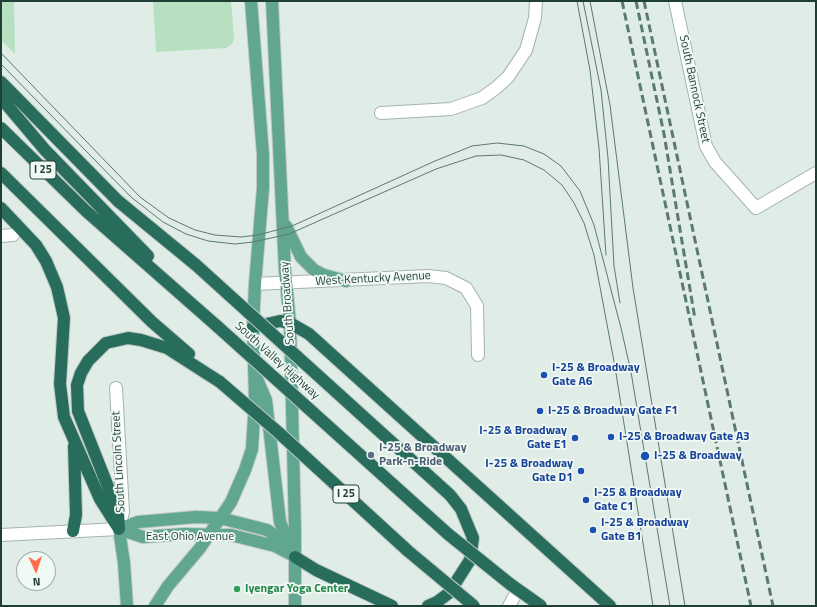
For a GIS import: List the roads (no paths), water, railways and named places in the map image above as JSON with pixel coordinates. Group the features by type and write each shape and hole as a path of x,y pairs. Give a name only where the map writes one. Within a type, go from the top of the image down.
{"highway":[{"path":"1,82 118,201 196,265 450,495 461,509 473,538 470,560 449,593 437,602 428,606"},
{"path":"1,98 61,167 127,233 194,305"},
{"name":"South Valley Highway","path":"1,128 86,211 194,305 448,534 510,584 541,606"},
{"name":"I 25","path":"1,173 152,322 278,432 408,551 474,606"},
{"path":"1,208 36,244 51,273 61,302 64,334 60,384 64,417 100,499 119,529"},
{"path":"253,327 275,321 290,323 309,334 610,606"},
{"path":"119,529 118,513 82,424 76,399 77,385 81,373 88,361 106,343 128,338 153,342 166,348 220,382"},
{"path":"73,531 76,515 74,438"},
{"path":"295,557 322,574 392,606"}],"main road":[{"path":"155,606 209,534 238,489 252,449 255,426 253,327 261,215 263,162 251,1"},
{"name":"South Broadway","path":"272,1 286,283 290,323 295,606"},
{"path":"283,222 301,257 311,267 324,275 346,281"},
{"path":"254,372 266,400 280,522 295,557"},
{"name":"East Ohio Avenue","path":"119,529 138,522 196,517 220,518 267,530 284,549 295,557"},
{"name":"East Ohio Avenue","path":"119,529 143,537 209,534 231,535 249,538 284,549"},
{"name":"South Lincoln Street","path":"119,529 124,562 127,606"}],"street":[{"path":"381,113 451,109 477,100 496,88 508,77 526,50 535,18 536,1"},
{"name":"South Bannock Street","path":"675,1 706,146 716,162 756,208 816,173"},
{"name":"West Kentucky Avenue","path":"255,284 437,276 457,282 466,288 477,306 478,356"},
{"name":"South Lincoln Street","path":"116,388 123,512 119,529"},
{"name":"East Ohio Avenue","path":"1,534 119,529"},
{"path":"509,606 515,595"}],"tram line":[{"path":"577,1 590,70 599,148 606,255"},
{"path":"583,1 601,90 608,158 614,266 620,303"},
{"path":"590,1 610,105 633,288 685,606"},
{"path":"1,53 140,197 169,218 195,230 215,235 241,237 258,235 292,226 435,161 472,146 497,143 524,146 544,154 561,166 580,191 594,225 621,328 631,372 670,606"},
{"path":"1,64 131,197 163,222 186,234 208,241 235,244 253,242 289,234 436,169 476,156 501,155 524,160 544,170 562,185 574,203 584,223 594,255 615,367 653,606"}],"railway":[{"path":"622,1 751,606"},
{"path":"636,1 664,134 695,319"},
{"path":"644,1 773,606"}],"place":[{"name":"I-25 & Broadway Gate A6","path":"544,375"},
{"name":"I-25 & Broadway Gate F1","path":"540,411"},
{"name":"I-25 & Broadway Gate A3","path":"611,437"},
{"name":"I-25 & Broadway Gate E1","path":"575,438"},
{"name":"I-25 & Broadway Park-n-Ride","path":"371,455"},
{"name":"I-25 & Broadway","path":"645,456"},
{"name":"I-25 & Broadway Gate D1","path":"581,471"},
{"name":"I-25 & Broadway Gate C1","path":"586,500"},
{"name":"I-25 & Broadway Gate B1","path":"593,530"},
{"name":"Iyengar Yoga Center","path":"237,589"}]}
